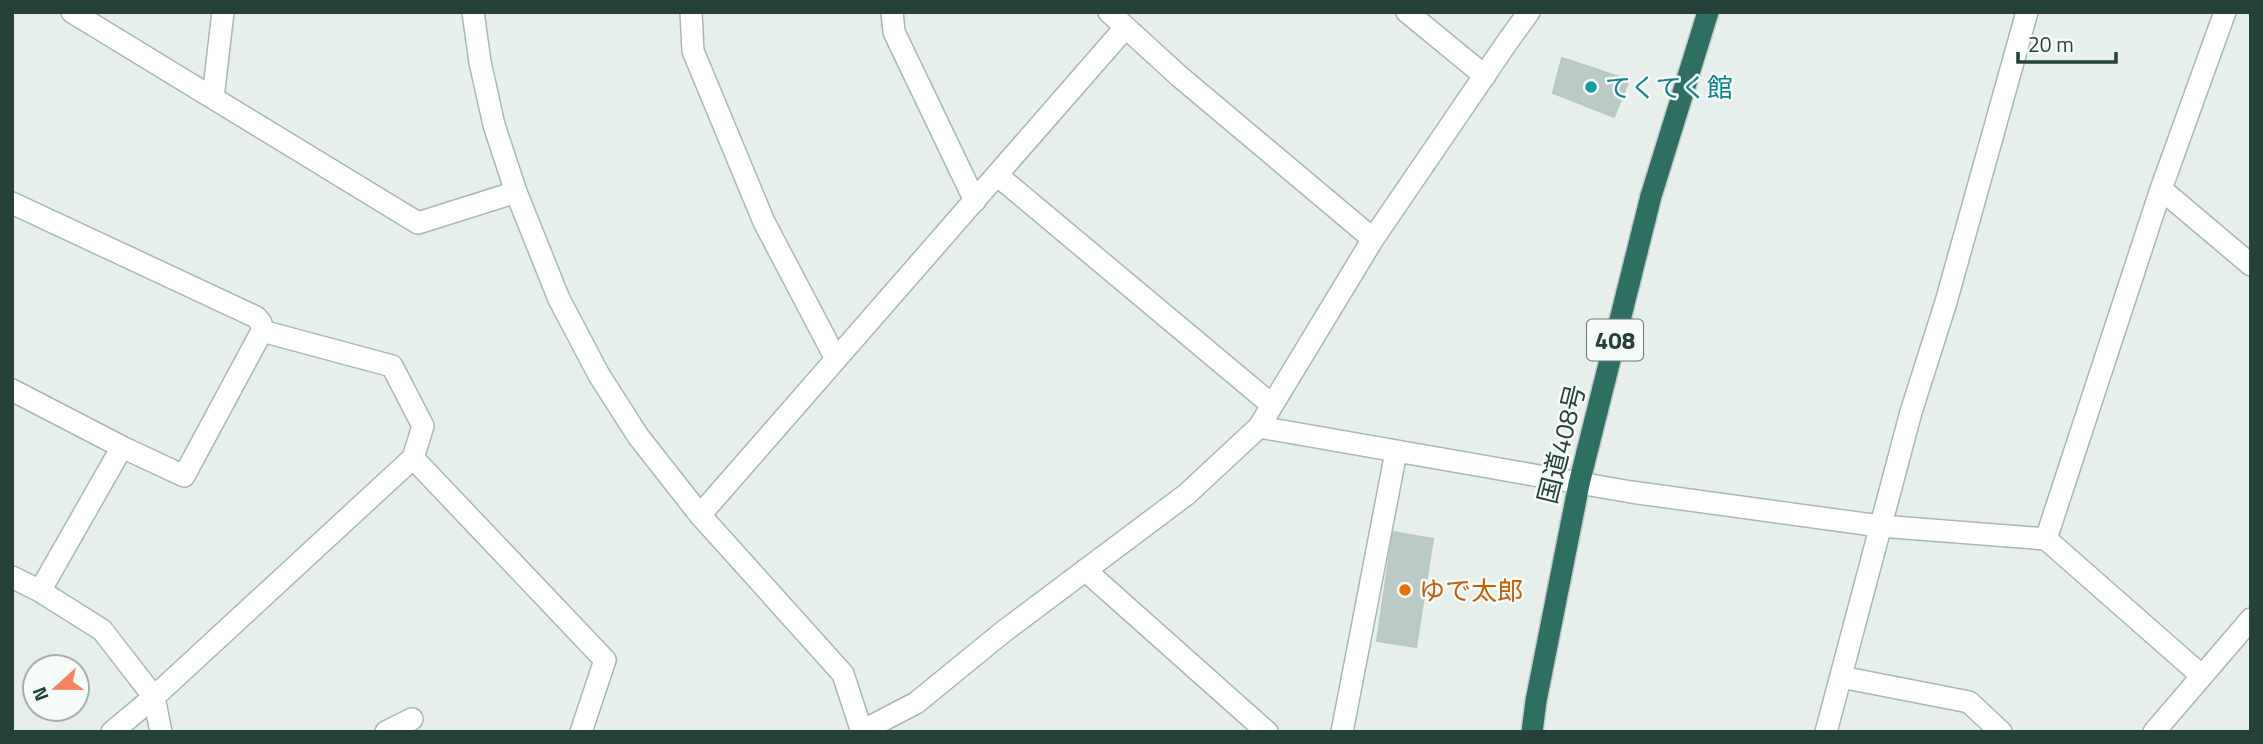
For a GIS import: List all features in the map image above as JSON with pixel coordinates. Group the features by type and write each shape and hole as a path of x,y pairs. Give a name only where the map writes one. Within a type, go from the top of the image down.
{"highway":[{"name":"国道408号","path":"1532,732 1579,484 1651,196 1707,12"}],"street":[{"path":"72,12 418,223 516,192"},
{"path":"213,98 223,12"},
{"path":"472,12 494,125 516,192 559,299 599,375 639,436 700,515 843,674 862,732 916,703 1003,632 1187,494 1259,427 1373,239 1529,12"},
{"path":"691,12 693,51 764,222 836,359"},
{"path":"892,12 894,32 975,201"},
{"path":"1109,12 1373,239"},
{"path":"1407,12 1485,76"},
{"path":"1826,732 1910,412 1946,302 2027,12"},
{"path":"2046,539 2161,189 2225,12"},
{"path":"700,515 1125,28"},
{"path":"997,175 1272,405"},
{"path":"2161,189 2251,265"},
{"path":"12,227 17,205 257,317 262,331 184,476 12,390"},
{"path":"112,732 154,697 413,458 423,426 392,366 262,331"},
{"path":"1259,427 1579,484 1880,526 2046,539 2202,676"},
{"path":"40,591 122,447"},
{"path":"1342,732 1396,452"},
{"path":"413,458 605,660 581,732"},
{"path":"1085,570 1266,732"},
{"path":"12,578 40,591 102,630 154,697 161,732"},
{"path":"2154,732 2251,620"},
{"path":"1841,677 1969,702 2001,732"},
{"path":"386,732 412,719"}],"building":[{"name":"てくてく館","path":"1562,58 1629,80 1614,117 1553,93"},
{"name":"ゆで太郎","path":"1393,532 1433,539 1416,647 1377,641"}],"place":[{"name":"てくてく館","path":"1591,87"},
{"name":"ゆで太郎","path":"1405,590"}]}
